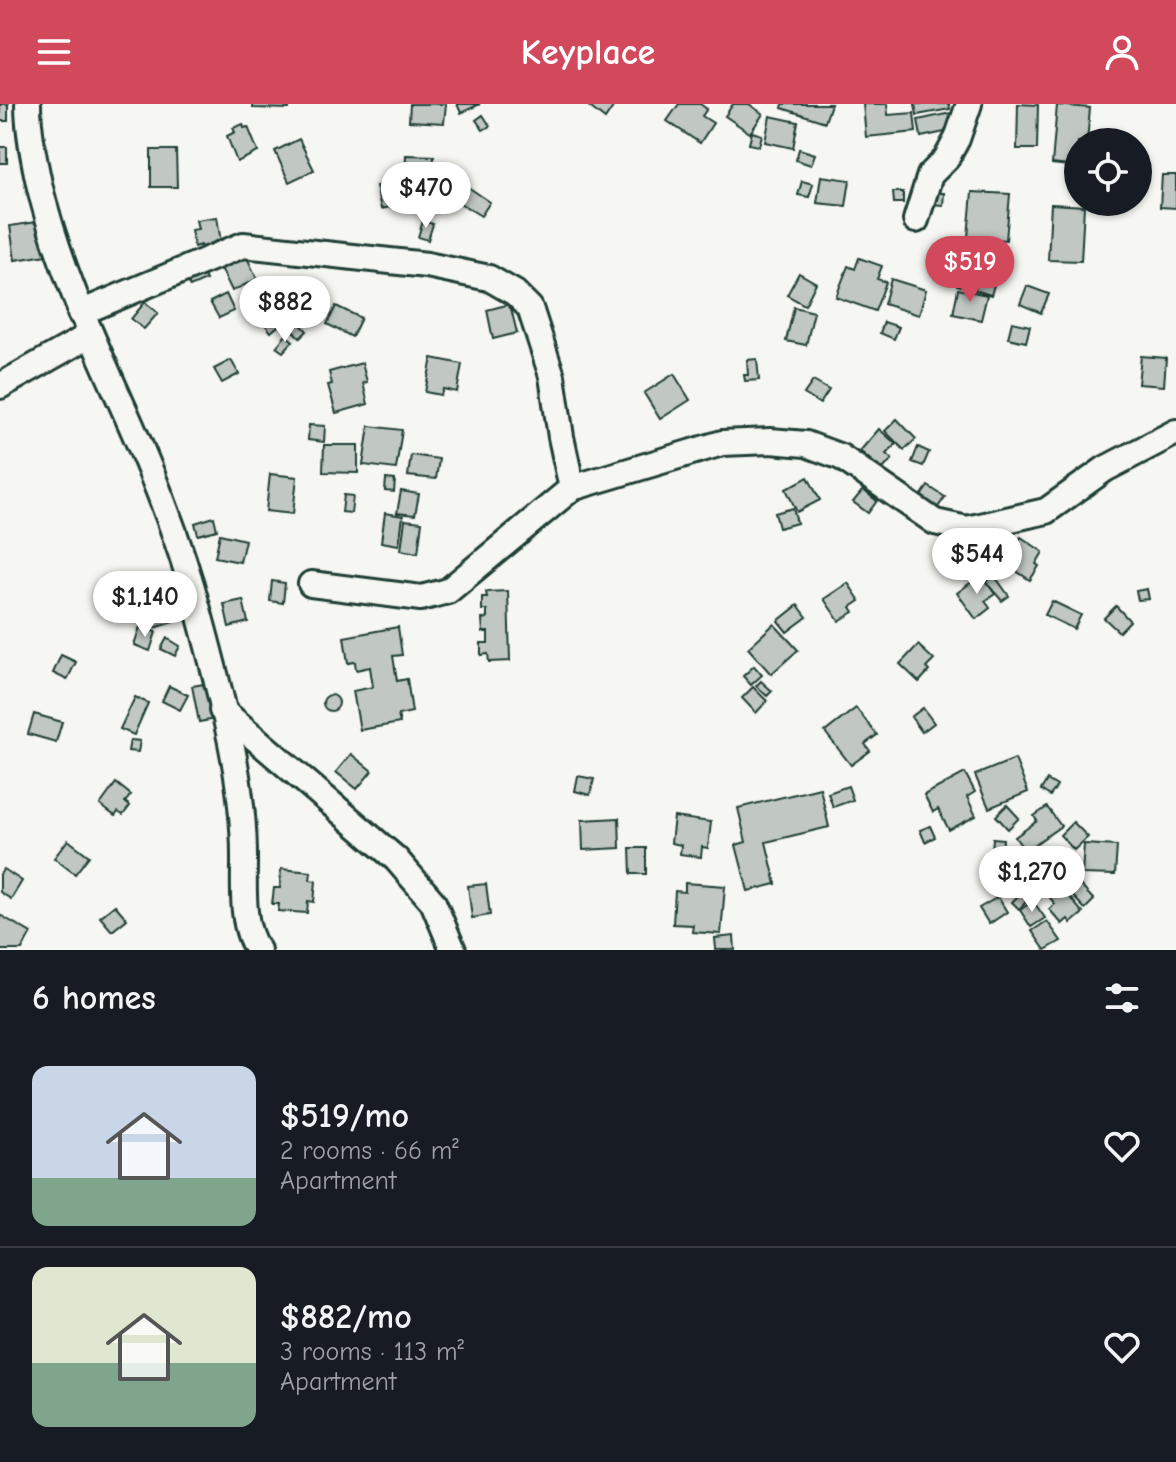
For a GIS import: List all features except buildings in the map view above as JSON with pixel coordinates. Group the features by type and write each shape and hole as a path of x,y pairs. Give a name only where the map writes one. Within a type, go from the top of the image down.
{"street":[{"path":"28,104 34,161 48,219 85,324 132,426 175,531 199,613 239,786 244,835 244,898 252,942 258,950"},
{"path":"916,220 930,175 946,159 957,139 969,104"},
{"path":"0,386 85,324 243,245 427,265 489,278 515,293 530,308 552,376 572,488"},
{"path":"311,584 421,598 448,591 572,488 722,443 770,441 806,444 841,457 935,522 967,529 1046,511 1105,469 1176,432"},
{"path":"222,710 396,859 433,902 453,950"}]}
